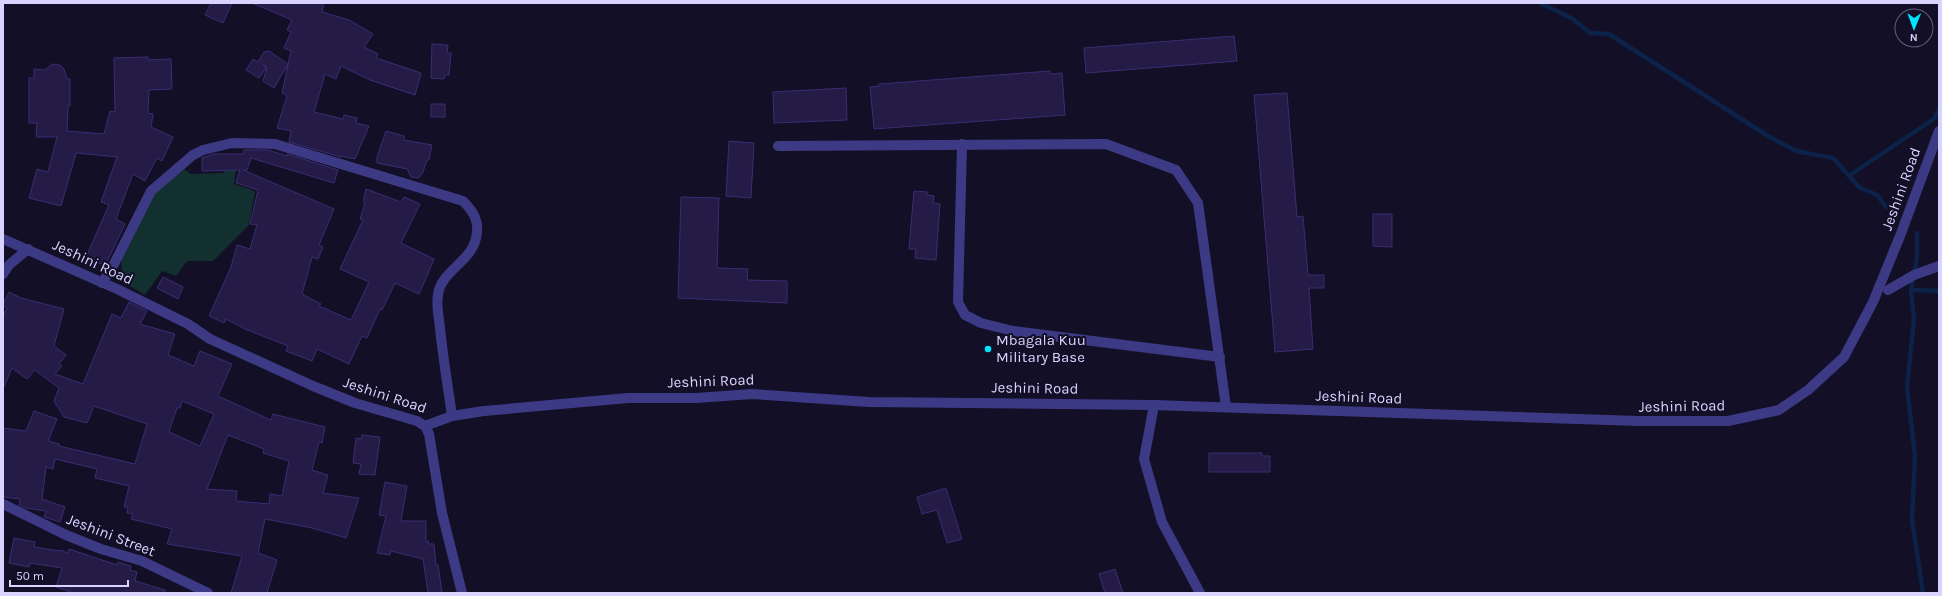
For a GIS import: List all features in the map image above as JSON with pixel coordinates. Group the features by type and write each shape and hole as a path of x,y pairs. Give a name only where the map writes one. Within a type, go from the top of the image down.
{"street":[{"name":"Jeshini Road","path":"3,239 102,283 188,324 210,338 313,386 355,403 417,421 425,426 452,416 628,398 696,398 752,394 869,402 1154,405 1639,422 1728,421 1778,410 1808,390 1844,357 1874,302 1939,131"},
{"path":"102,283 114,264 151,191 193,155 203,150 232,143 275,144 463,201 476,217 478,233 476,241 471,253 441,284 437,295 444,362 452,416"},
{"path":"962,144 958,302 965,314 981,323 1013,331 1220,358"},
{"path":"778,146 1106,144 1176,170 1198,203 1226,407"},
{"path":"3,274 9,265 28,249"},
{"path":"1888,290 1914,275 1939,266"},
{"path":"1154,405 1144,459 1162,522 1200,593"},
{"path":"425,426 429,434 442,514 462,593"},
{"name":"Jeshini Street","path":"3,504 66,536 101,549 142,561 208,593"}],"green space":[{"path":"184,169 191,174 223,173 227,169 236,170 234,184 255,191 249,225 213,261 187,261 176,276 162,271 145,295 130,286 122,275 121,255 146,200"}],"building":[{"path":"211,3 232,3 223,23 205,15"},
{"path":"252,3 324,3 322,12 349,20 373,34 364,47 378,54 376,58 421,73 415,95 370,80 341,66 336,79 325,74 314,112 343,119 344,115 357,118 356,123 369,126 355,159 341,157 289,142 291,131 277,128 287,96 282,93 291,51 284,48 291,32 287,30 292,20"},
{"path":"1234,36 1237,61 1086,73 1084,48"},
{"path":"432,44 448,45 447,53 451,53 449,75 445,75 444,79 431,78"},
{"path":"269,51 288,64 274,88 263,81 267,67 263,65 266,68 259,78 246,70 253,59 258,62 264,52"},
{"path":"148,57 148,60 171,59 172,89 149,90 148,113 153,114 151,127 173,137 162,161 157,158 145,181 133,174 116,219 125,224 105,266 86,257 109,205 101,202 117,157 76,153 61,206 29,198 37,169 48,172 57,137 36,137 37,123 29,123 29,78 34,78 34,69 45,70 52,64 60,65 64,69 67,79 70,79 70,106 68,106 67,131 104,134 110,111 115,112 114,58"},
{"path":"1050,71 1050,74 1062,73 1065,115 874,129 870,87 879,86 879,84"},
{"path":"846,88 847,120 774,123 773,92"},
{"path":"1287,93 1297,217 1303,216 1308,275 1324,275 1324,288 1309,288 1313,349 1275,352 1254,95"},
{"path":"431,104 445,104 445,117 431,117"},
{"path":"386,131 404,136 404,140 432,145 429,160 427,160 423,172 419,178 411,177 407,169 377,163 377,157"},
{"path":"729,141 754,143 751,198 726,196"},
{"path":"244,150 268,150 287,156 287,154 338,170 334,183 251,158 247,170 243,170 334,209 319,245 323,247 318,259 312,257 302,294 321,304 319,306 351,320 369,282 340,269 363,220 360,219 365,203 364,197 366,189 401,202 404,197 420,204 401,243 434,259 424,283 419,294 395,283 382,310 380,309 367,338 362,336 349,364 317,349 312,361 286,351 288,346 245,329 226,319 224,323 209,316 231,267 237,245 250,249 257,225 250,224 258,190 236,183 240,170 202,171 202,158 214,154 243,154"},
{"path":"914,191 927,192 927,195 934,196 933,203 940,204 936,260 915,258 916,249 909,249"},
{"path":"681,197 719,198 717,268 748,269 747,280 787,281 787,303 678,298"},
{"path":"1373,214 1392,214 1392,247 1373,246"},
{"path":"163,277 183,287 178,299 157,288"},
{"path":"9,292 21,298 64,309 54,346 66,355 59,364 62,366 55,374 83,384 112,314 121,318 129,302 147,311 140,324 175,334 168,355 194,366 200,351 232,364 218,396 271,420 273,414 325,427 322,443 319,442 312,470 328,475 323,493 359,498 346,538 312,528 265,519 258,553 277,560 267,593 231,593 242,556 167,544 172,529 131,519 133,514 127,513 128,507 124,507 129,486 95,478 97,469 55,459 53,469 46,467 42,499 65,507 60,522 44,517 46,511 25,508 19,505 20,499 3,497 3,428 26,431 34,411 57,419 48,441 59,444 59,446 135,464 147,424 94,406 87,423 64,417 54,401 59,388 35,370 27,379 12,368 3,389 3,317 7,308 3,305","holes":["182,401 214,414 200,446 169,432 177,408 180,408","228,435 264,449 263,453 289,461 282,496 270,494 269,504 236,501 237,491 207,489"]},
{"path":"362,435 380,437 375,475 359,474 361,464 353,463 356,438 361,439"},
{"path":"1209,453 1262,453 1262,456 1270,456 1270,472 1209,472"},
{"path":"385,482 407,486 401,521 426,521 426,542 428,541 429,544 434,544 436,565 438,565 442,593 428,593 423,559 391,551 390,555 377,553 386,516 379,515"},
{"path":"946,488 962,539 947,543 937,510 922,514 917,497"},
{"path":"14,538 35,542 34,547 60,550 68,553 69,549 117,565 118,562 131,566 130,570 137,572 135,581 165,590 165,593 74,593 56,587 62,568 30,563 29,567 9,563"},
{"path":"1115,569 1123,593 1105,593 1099,574"}],"waterway":[{"path":"1540,3 1573,19 1590,33 1609,34 1768,136 1796,151 1833,158 1859,187 1877,195 1886,207"},
{"path":"1850,175 1935,118 1939,109"},
{"path":"1917,233 1917,257 1911,290 1914,319 1907,387 1915,456 1912,520 1923,593"},
{"path":"1911,290 1939,291"}],"place":[{"name":"Mbagala Kuu Military Base","path":"988,349"}]}
